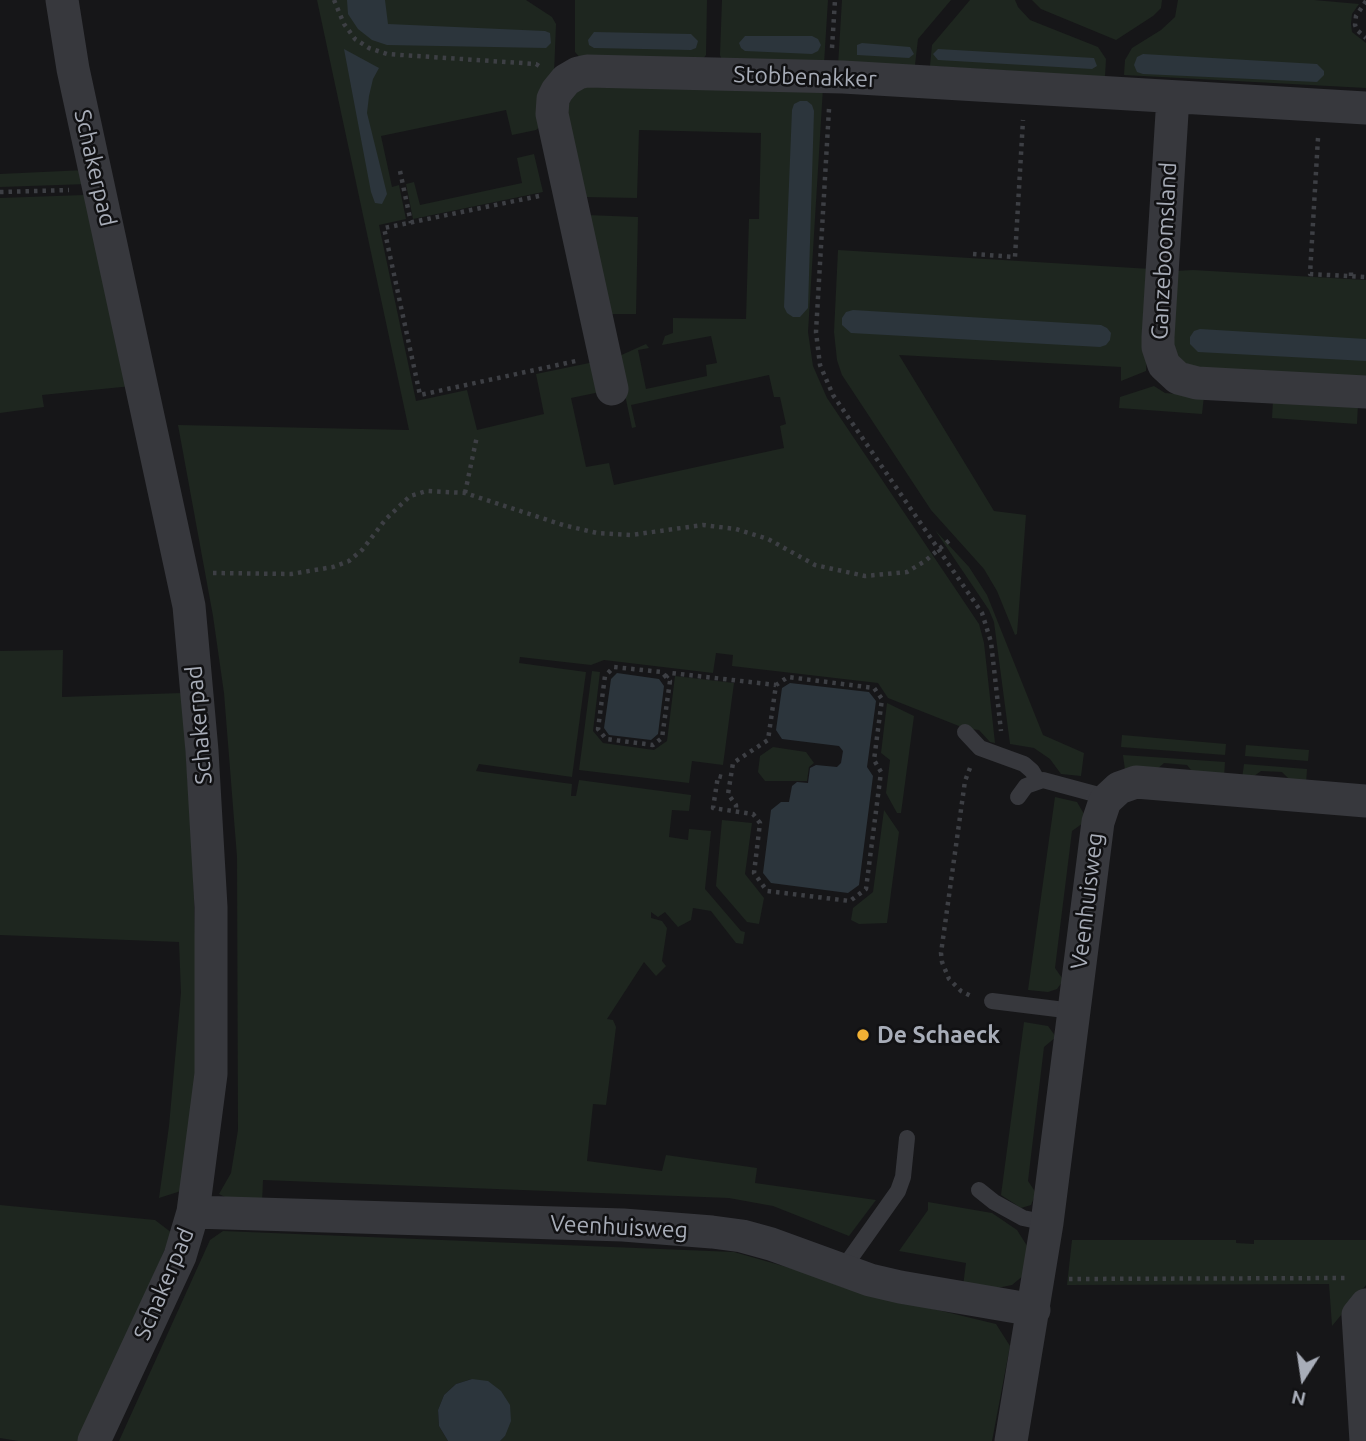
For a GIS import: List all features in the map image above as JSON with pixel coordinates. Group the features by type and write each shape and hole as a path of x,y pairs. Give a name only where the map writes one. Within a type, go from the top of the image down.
{"street":[{"name":"Schakerpad","path":"62,0 73,69 189,606 202,751 211,907 211,1074 193,1212 180,1256 94,1441"},
{"name":"Stobbenakker","path":"563,83 574,75 587,71 831,77 1366,108"},
{"path":"563,83 553,99 552,114 612,389"},
{"name":"Ganzeboomsland","path":"1173,97 1158,337 1164,365 1178,378 1196,383 1366,392"},
{"name":"Veenhuisweg","path":"1011,1441 1047,1223 1098,822 1105,801 1119,788 1136,782 1366,801"},
{"name":"Veenhuisweg","path":"193,1212 623,1225 712,1232 771,1244 842,1270 900,1287 1036,1294"},
{"path":"1359,1292 1366,1441"}],"lane":[{"path":"965,732 980,748 1024,764 1038,781"},
{"path":"1018,797 1026,786 1038,781 1085,791 1105,801"},
{"path":"992,1001 1073,1011"},
{"path":"842,1270 898,1191 903,1177 907,1138"},
{"path":"979,1190 1016,1215 1047,1223"}],"path":[{"path":"334,0 344,24 355,39 369,48 405,57 536,64 563,83"},
{"path":"835,0 816,332 820,365 832,394 986,623 991,642 1003,756"},
{"path":"1366,1 1356,16 1355,25 1366,37"},
{"path":"973,254 1015,257 1025,88"},
{"path":"1320,105 1310,274 1366,277"},
{"path":"400,171 411,223"},
{"path":"0,192 100,189"},
{"path":"547,194 384,228 420,395 604,355"},
{"path":"1351,268 1351,276"},
{"path":"465,493 477,436"},
{"path":"211,573 291,574 333,567 349,561 410,496 427,491 465,493 562,525 597,533 631,535 703,525 736,529 768,539 815,565 865,576 907,572 951,539"},
{"path":"614,667 662,672 666,677 670,681 662,738 653,744 606,739 598,729 605,676 614,667"},
{"path":"666,677 671,673 776,685 788,677 874,688 882,699 874,760 881,772 866,889 850,901 767,891 754,873 760,823 753,814 713,808 720,782"},
{"path":"736,811 736,805 728,794 733,763 768,740 776,685"},
{"path":"980,748 965,781 942,962 949,979 961,991 992,1001"},
{"path":"1036,1294 1359,1292"}],"shaded area":[{"path":"317,0 526,0 552,17 556,24 554,74 543,124 536,130 512,135 506,110 381,136 392,187 399,185 406,219 379,225 416,401 467,390 477,430 544,414 536,374 594,362 600,392 571,398 586,467 609,463 614,485 784,448 780,426 786,424 780,397 774,397 769,375 631,405 636,427 632,428 617,357 646,344 649,348 638,350 646,389 707,376 706,365 717,363 711,336 662,345 665,336 673,333 673,318 746,319 749,219 759,219 761,133 639,130 637,198 583,197 565,112 577,87 823,88 808,332 813,366 827,398 979,624 984,643 995,743 990,742 979,730 964,728 888,698 878,683 732,666 733,655 716,653 713,673 604,660 591,665 520,657 519,663 586,672 572,777 479,764 476,771 572,784 571,796 576,796 579,780 691,795 689,811 672,810 669,837 688,840 689,829 711,831 705,889 741,931 745,932 743,944 736,943 711,911 693,908 691,920 678,927 665,912 658,917 651,912 651,918 662,921 667,928 662,961 666,966 656,976 644,962 607,1019 613,1020 616,1027 606,1105 593,1104 587,1161 662,1171 666,1155 757,1168 755,1183 876,1200 849,1236 773,1206 729,1198 263,1180 262,1203 229,1199 219,1194 231,1173 238,1130 237,857 224,693 213,616 178,425 409,430"},
{"path":"347,0 385,0 388,24 545,31 550,33 551,43 546,48 387,45 372,40 358,29 348,14"},
{"path":"575,0 707,0 706,55 700,63 583,61 575,52"},
{"path":"722,0 828,0 824,64 723,63 720,55"},
{"path":"842,0 951,0 918,39 915,65 838,66"},
{"path":"970,0 1015,0 1030,20 1098,47 1106,59 1105,77 930,66 932,45"},
{"path":"1032,0 1162,0 1161,8 1153,16 1116,40 1041,9"},
{"path":"1178,0 1314,0 1359,4 1352,14 1351,24 1352,32 1366,43 1366,88 1124,75 1125,60 1132,48 1161,30 1175,17"},
{"path":"594,32 691,34 698,41 696,48 691,50 594,48 589,45 588,40"},
{"path":"745,36 812,36 818,39 821,45 818,51 812,54 745,51 739,43"},
{"path":"862,43 910,47 914,54 909,58 857,55 857,45"},
{"path":"344,49 379,68 373,79 367,113 387,194 382,204 375,203 371,192"},
{"path":"938,49 1094,58 1097,66 1092,69 938,60 933,54"},
{"path":"1143,54 1317,64 1324,71 1324,75 1317,82 1143,74 1137,72 1134,65 1137,57"},
{"path":"807,101 814,111 808,308 800,317 793,317 784,307 792,110 794,104"},
{"path":"534,154 543,192 413,219 406,184 414,182 420,205 522,183 517,158"},
{"path":"85,170 88,184 0,187 0,174"},
{"path":"84,195 132,386 42,395 44,407 0,413 0,198"},
{"path":"587,215 638,217 636,314 607,314"},
{"path":"838,250 1151,269 1146,371 1121,381 1121,367 899,355 994,511 1026,515 1015,635 997,591 984,569 931,510 842,375 837,360 834,332"},
{"path":"1175,271 1366,280 1366,382 1193,372 1180,364 1170,338"},
{"path":"853,310 1101,325 1111,333 1110,340 1100,347 851,333 842,325 842,318 846,312"},
{"path":"1200,329 1366,339 1366,361 1198,352 1190,344 1190,337 1194,331"},
{"path":"1154,386 1165,393 1204,396 1202,414 1119,408 1120,397"},
{"path":"1273,400 1358,404 1357,424 1272,418"},
{"path":"935,530 969,567 987,595 1043,735 1084,753 1081,776 1061,774 1050,759 1034,748 1010,744 994,622 989,610"},
{"path":"63,650 62,697 182,693 193,860 199,1083 184,1190 159,1198 169,1126 181,993 179,942 0,935 0,651"},
{"path":"592,671 600,672 593,731 603,743 654,750 667,741 675,676 734,683 723,765 692,761 689,783 579,770"},
{"path":"617,673 659,679 664,686 658,734 651,740 609,735 604,728 611,679"},
{"path":"790,683 869,692 876,701 867,767 873,776 859,885 848,893 771,883 763,873 771,810 781,802 789,802 792,786 797,782 808,783 810,768 816,765 837,767 841,763 843,751 839,746 782,739 776,730 782,688"},
{"path":"887,703 914,716 901,813 897,813 886,793 890,760 881,753"},
{"path":"1122,735 1226,744 1225,755 1121,747"},
{"path":"1246,745 1309,750 1308,761 1245,756"},
{"path":"773,747 806,752 814,763 809,767 807,781 765,781 758,772 760,756"},
{"path":"1123,755 1225,762 1224,777 1195,775 1187,765 1164,763 1154,772 1125,770"},
{"path":"1244,764 1307,769 1306,784 1292,782 1282,772 1261,771 1250,779 1242,779"},
{"path":"1055,797 1077,802 1084,814 1083,823 1072,831 1055,968 1062,982 1057,989 1048,992 1028,990"},
{"path":"884,810 899,832 887,923 859,924 851,920 853,908 873,892"},
{"path":"722,820 752,823 745,874 764,898 759,924 747,922 716,886"},
{"path":"1024,1022 1048,1026 1056,1037 1044,1047 1028,1181 1036,1193 1031,1205 1021,1208 1001,1195"},
{"path":"928,1202 992,1213 1017,1230 1029,1249 1024,1275 1012,1285 997,1288 963,1286 966,1263 899,1251 928,1210"},
{"path":"0,1205 155,1220 172,1233 81,1441 18,1441 0,1438"},
{"path":"223,1231 734,1252 804,1272 842,1287 996,1324 1010,1346 992,1441 500,1441 505,1436 472,1379 456,1384 444,1395 438,1410 439,1426 448,1441 119,1441 210,1240"},
{"path":"1072,1240 1236,1240 1236,1243 1254,1244 1254,1240 1366,1240 1366,1285 1332,1326 1329,1284 1067,1285"},
{"path":"472,1379 488,1381 501,1391 510,1405 511,1421 500,1441 448,1441 439,1426 438,1410 444,1395 456,1384"}],"place":[{"name":"De Schaeck","path":"863,1035"}]}
